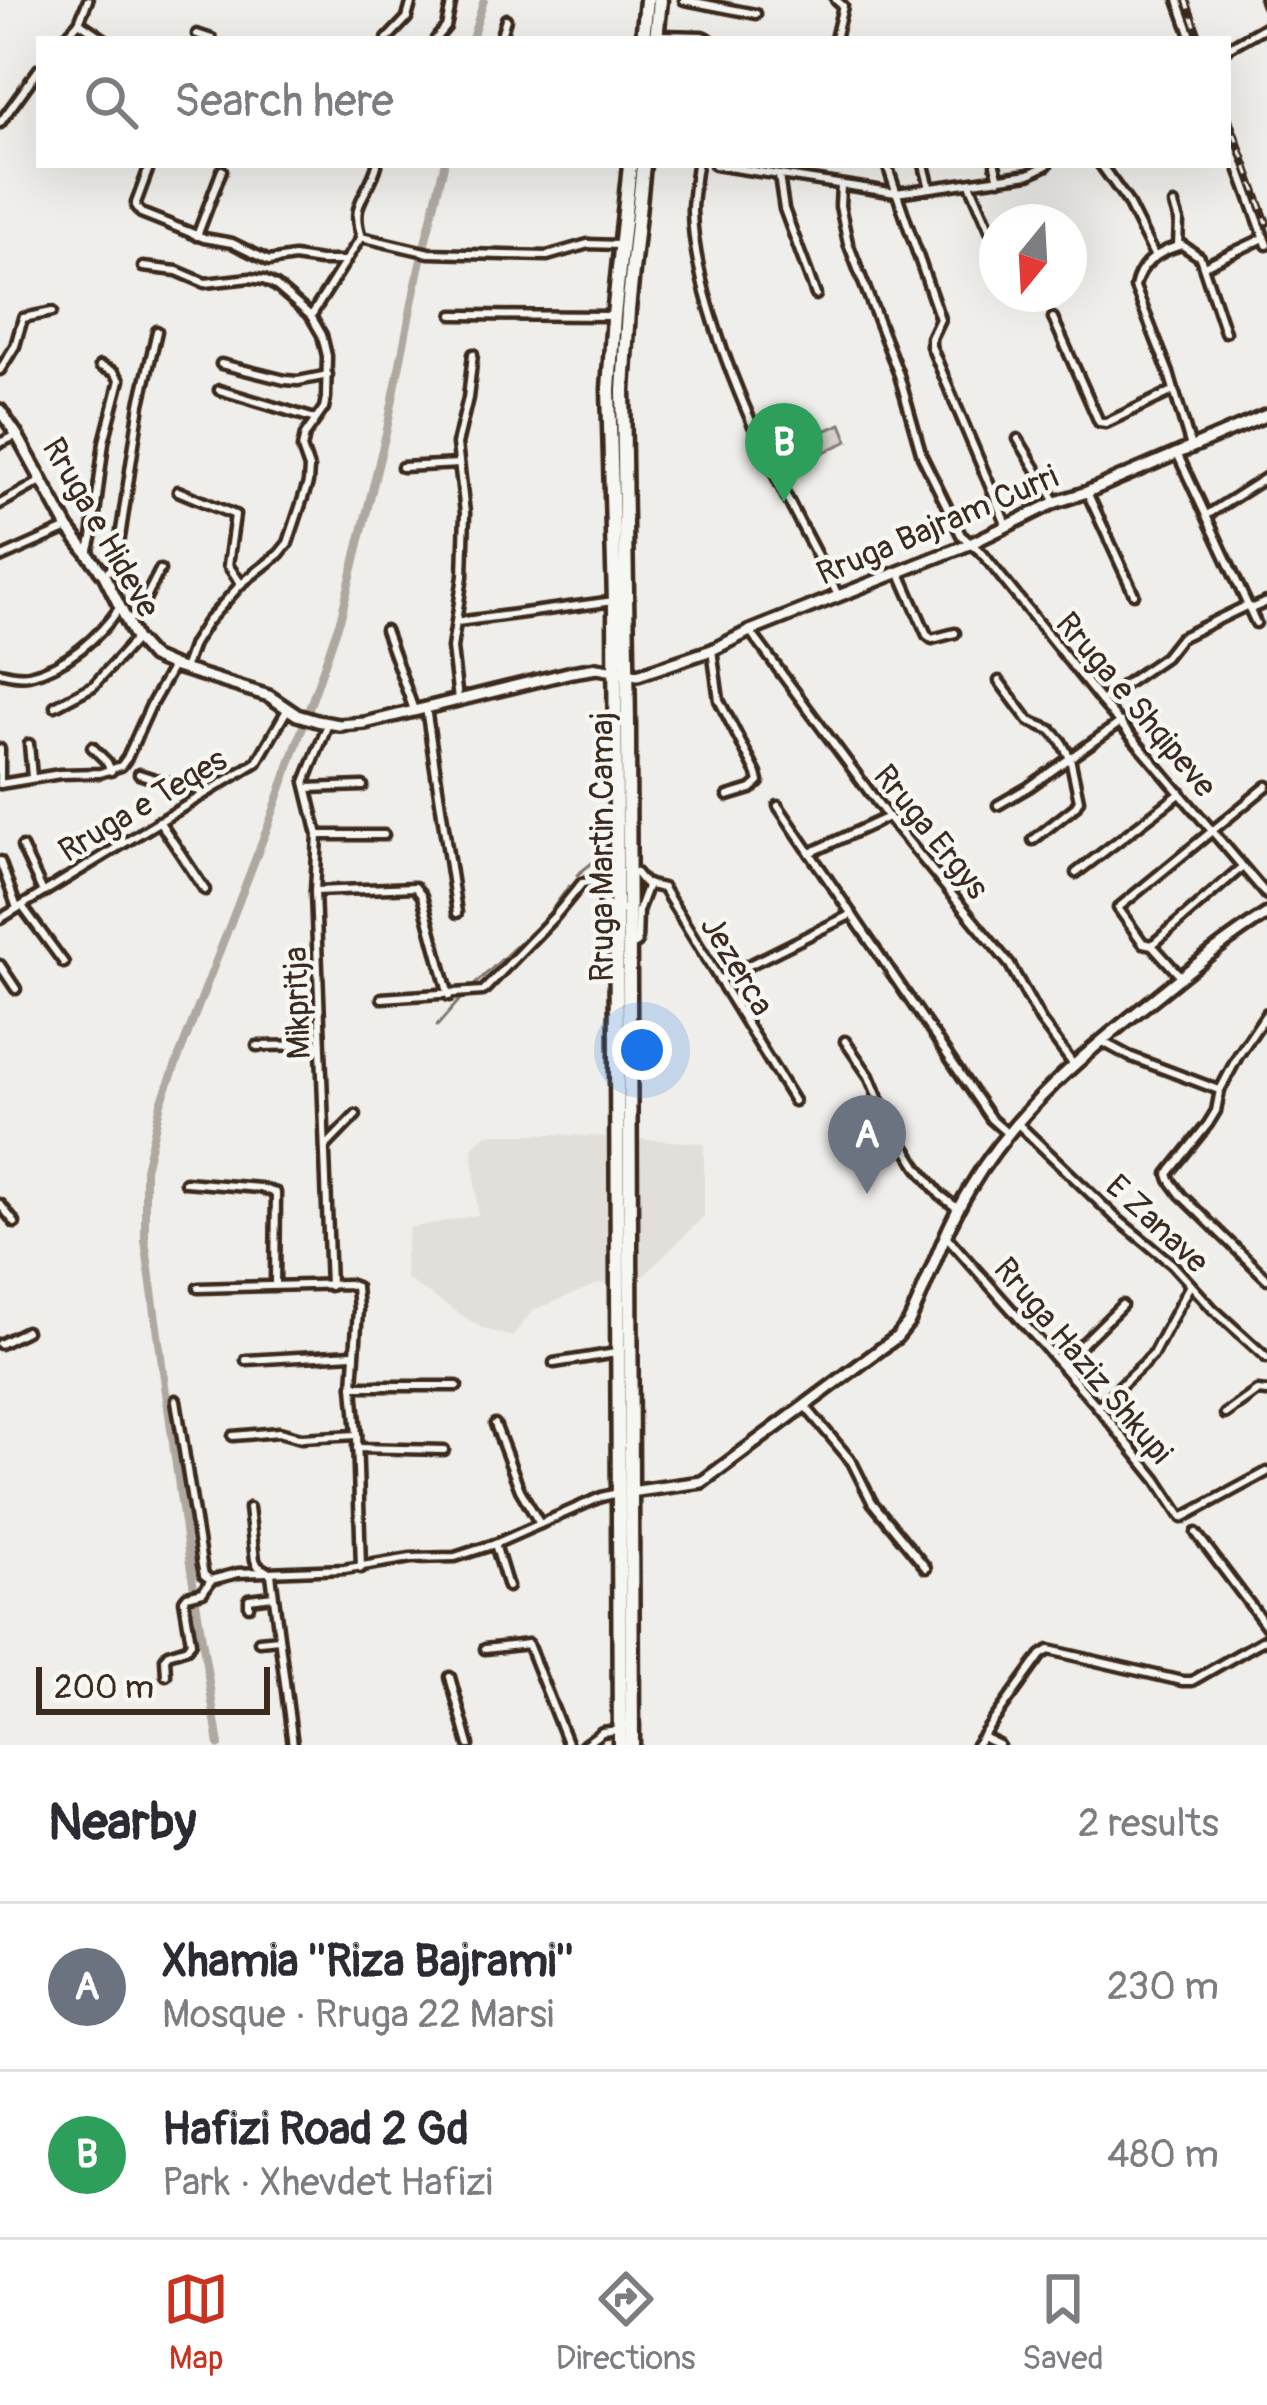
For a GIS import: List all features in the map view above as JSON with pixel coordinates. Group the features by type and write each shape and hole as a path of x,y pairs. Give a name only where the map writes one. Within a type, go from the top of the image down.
{"highway":[{"path":"647,0 652,36"},
{"path":"652,36 660,0"},
{"name":"Rruga Martin Camaj","path":"620,1738 628,871 609,416 630,168"},
{"name":"Rruga Martin Camaj","path":"632,1745 616,1353 615,911 624,357 643,168"}],"main road":[{"name":"Rruga e Hideve","path":"0,410 68,528 104,575 136,639 152,657 269,696 292,712 322,723"},
{"name":"Rruga Bajram Curri","path":"322,723 365,723 597,668 641,674 712,650 972,543 1056,502 1267,415"},
{"path":"624,1492 702,1482 897,1337 909,1322 958,1208 1016,1123 1073,1064 1240,930 1267,914"}],"street":[{"path":"67,36 88,0"},
{"path":"390,36 407,18 412,0"},
{"path":"438,36 446,26 452,0"},
{"path":"684,0 756,14"},
{"path":"836,0 843,6 837,36"},
{"path":"1178,0 1191,36"},
{"path":"501,36 506,19"},
{"path":"79,22 100,36"},
{"path":"1231,46 1267,26"},
{"path":"197,34 203,36"},
{"path":"0,123 36,73"},
{"path":"1204,266 1266,242 1231,146"},
{"path":"149,168 136,202 138,211 269,261 294,257 346,261"},
{"path":"361,237 356,224 358,205 376,168"},
{"path":"697,168 692,208 697,256 742,407 838,595"},
{"path":"732,168 896,194 1029,174 1041,168"},
{"path":"888,168 940,319 931,346 1006,524"},
{"path":"924,168 930,188"},
{"path":"996,168 1000,179"},
{"path":"1103,168 1127,201 1154,256"},
{"path":"197,236 222,170"},
{"path":"779,176 784,209 816,296"},
{"path":"970,184 979,205"},
{"name":"Rruga e Shqipeve","path":"841,185 839,206 848,243 898,374 922,456 961,535 1267,895"},
{"path":"1174,205 1178,246"},
{"path":"361,237 446,254 547,256 588,244 622,246"},
{"path":"311,316 361,237"},
{"path":"1191,447 1158,340 1135,287 1138,274 1154,256 1178,246 1194,251 1204,266 1225,332"},
{"path":"0,748 0,784 111,772 121,766 137,730 198,634 241,584 288,543 308,483 304,435 324,408 328,375 322,335 311,316 264,280 205,283 177,271 142,267"},
{"path":"0,370 15,346 23,318 52,312"},
{"path":"453,316 614,316"},
{"path":"1053,318 1099,422 1106,423 1173,391"},
{"path":"104,575 118,551 140,404 157,331"},
{"path":"458,700 452,648 463,576 465,513 457,444 473,354"},
{"path":"221,364 285,380 328,375"},
{"path":"88,554 104,442 120,380 100,366"},
{"path":"219,390 315,419"},
{"path":"0,443 17,435"},
{"path":"1018,440 1056,502"},
{"path":"1177,453 1256,622"},
{"path":"402,467 459,464"},
{"path":"1207,515 1267,477"},
{"path":"0,504 43,480"},
{"path":"178,491 236,515 228,565 241,584"},
{"path":"1087,491 1134,594"},
{"path":"0,558 68,528"},
{"path":"126,620 136,616 160,570"},
{"path":"899,571 927,635 932,639 955,633"},
{"path":"458,622 615,601"},
{"path":"1101,701 1165,657 1180,638 1246,606 1267,602"},
{"path":"0,672 28,676 58,662 94,638 120,607"},
{"path":"385,630 420,709 458,913"},
{"name":"Rruga Ergys","path":"749,631 888,817 1010,965 1041,1021 1073,1064"},
{"path":"56,706 93,686 136,639"},
{"path":"712,650 719,700 759,782 728,796"},
{"path":"999,680 1029,721 1051,730 1070,758 1079,800 1034,840"},
{"name":"Rruga e Teqes","path":"0,919 257,762 292,712"},
{"path":"998,805 1121,722"},
{"path":"322,723 305,776 307,788 363,786"},
{"path":"29,744 32,778"},
{"path":"92,747 111,772"},
{"path":"139,774 203,793"},
{"path":"1181,976 1152,945 1143,943 1118,908 1267,786"},
{"name":"Mikpritja","path":"307,788 318,835 315,892 330,1286"},
{"path":"1076,873 1181,794"},
{"path":"778,806 991,1119 1008,1134"},
{"path":"810,853 888,817"},
{"path":"159,821 205,890"},
{"path":"318,835 384,835"},
{"path":"22,847 43,892"},
{"path":"0,861 19,907 64,963"},
{"path":"1152,945 1242,867"},
{"name":"Jezerca","path":"628,871 663,888 794,1101"},
{"path":"382,998 483,992 583,883 598,885 604,902 615,911"},
{"path":"628,948 637,943 638,911 648,884"},
{"path":"315,892 416,887 449,995"},
{"path":"719,980 852,914"},
{"path":"0,965 16,989"},
{"path":"1267,1013 1220,1090 1216,1111 1168,1174 1267,1280"},
{"path":"845,1041 917,1166 940,1195 958,1208"},
{"path":"1101,1041 1220,1090"},
{"path":"257,1046 321,1045"},
{"path":"326,1146 356,1114"},
{"name":"E Zanave","path":"1016,1123 1116,1219 1172,1264 1267,1358"},
{"path":"185,1182 276,1193 275,1285"},
{"path":"0,1204 15,1223"},
{"name":"Rruga Haziz Shkupi","path":"946,1236 1098,1407 1182,1518 1267,1472"},
{"path":"198,1288 352,1285 357,1291 353,1386 361,1568"},
{"path":"1098,1407 1152,1356 1190,1285"},
{"path":"1060,1364 1122,1305"},
{"path":"0,1344 26,1331"},
{"path":"554,1363 616,1353"},
{"path":"246,1360 353,1354"},
{"path":"353,1386 457,1386"},
{"path":"1225,1414 1257,1391 1267,1392"},
{"path":"176,1400 204,1575 211,1580"},
{"path":"805,1406 852,1462 872,1502 926,1568"},
{"path":"496,1424 520,1490 540,1524"},
{"path":"233,1436 279,1432 302,1438 358,1435"},
{"path":"357,1448 444,1450"},
{"path":"166,1675 168,1654 188,1648 191,1642 184,1604 188,1596 203,1592 211,1580 229,1574 361,1568 411,1558 455,1557 624,1492"},
{"path":"249,1508 255,1560 271,1574"},
{"path":"1196,1533 1267,1627"},
{"path":"495,1544 508,1587"},
{"path":"271,1574 293,1745"},
{"path":"249,1606 249,1599 273,1596"},
{"path":"999,1745 979,1741 1049,1650 1192,1681 1267,1638"},
{"path":"259,1641 279,1639"},
{"path":"485,1649 528,1644 568,1745"},
{"path":"450,1677 470,1745"},
{"path":"584,1745 602,1732 620,1738"}],"shaded area":[{"path":"841,424 848,441 817,455 809,437"},
{"path":"486,1134 704,1143 704,1216 644,1276 598,1284 533,1310 512,1337 482,1328 406,1279 405,1259 409,1228 478,1215 472,1148"}],"waterway":[{"path":"473,36 484,0"},
{"path":"219,1745 145,1240 145,1169 161,1103 270,821 341,617 443,168"},
{"path":"577,875 606,846"},
{"path":"472,987 546,918 569,886"},
{"path":"437,1026 462,997"}],"railway":[{"path":"1186,0 1199,36"},
{"path":"1231,124 1267,223"}],"place":[{"name":"Hafizi Road 2 Gd","path":"784,502"},
{"name":"Xhamia ''Riza Bajrami''","path":"867,1194"}]}
